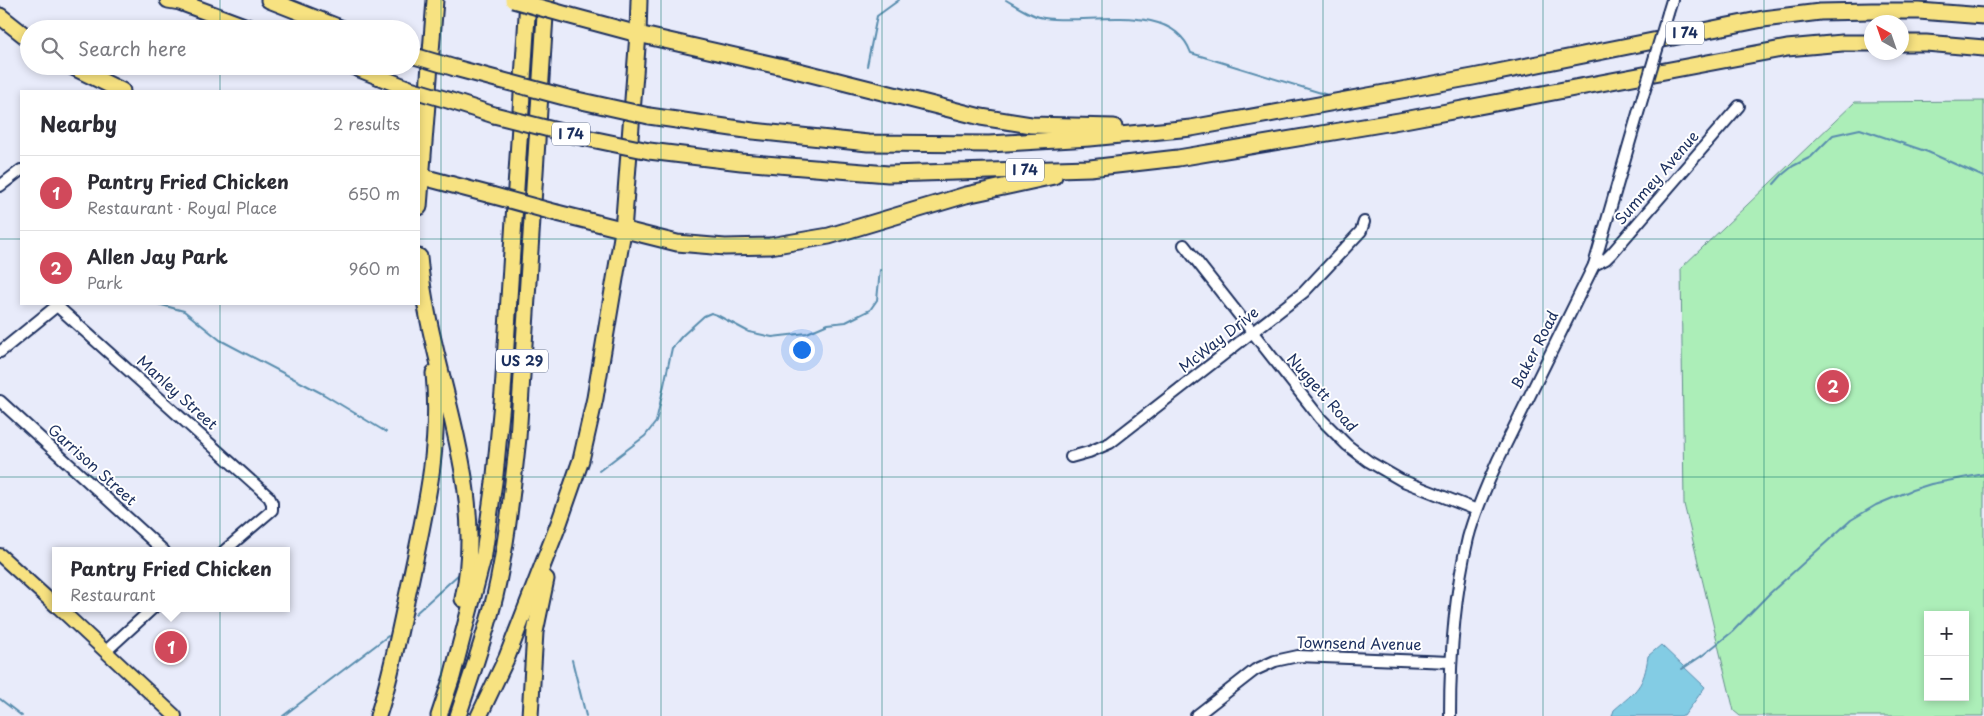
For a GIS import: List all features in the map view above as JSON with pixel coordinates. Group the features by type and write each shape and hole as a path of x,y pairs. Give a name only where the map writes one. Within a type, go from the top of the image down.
{"highway":[{"path":"168,0 180,2 228,20"},
{"path":"198,0 239,20"},
{"path":"270,0 320,20"},
{"path":"436,0 420,177 623,230 677,243 725,247 770,246 829,236 966,194 1090,168"},
{"path":"514,0 638,34 783,67 981,117 1031,125 1191,128"},
{"name":"US 29","path":"439,716 452,677 484,554 495,476 503,392 528,0"},
{"name":"US 29","path":"458,716 479,654 495,595 513,481 518,438 546,0"},
{"path":"479,716 507,656 560,523 581,460 595,398 623,230 639,0"},
{"name":"I 74","path":"420,58 568,98 649,116 753,131 868,143 988,144 1090,138 1191,128 1473,77 1763,19 1820,12 1882,11 1919,11 1984,16"},
{"path":"0,16 20,32"},
{"name":"I 74","path":"420,92 576,136 649,151 741,162 888,174 1090,168 1178,158 1399,121 1787,48 1864,43"},
{"path":"1909,43 1984,48"},
{"path":"87,75 120,90"},
{"name":"I 74","path":"374,75 414,90"},
{"path":"420,277 429,322 462,456 467,500 468,545 466,587 452,652 452,677"},
{"path":"378,716 394,656 434,463 437,423 429,322"},
{"path":"530,716 534,632 560,523"}],"main road":[{"path":"0,555 52,602"},
{"path":"63,612 175,716"}],"street":[{"name":"Baker Road","path":"1450,716 1450,662 1461,571 1468,537 1477,510 1511,431 1594,265 1672,0"},
{"name":"Summey Avenue","path":"1594,265 1612,253 1739,106"},
{"path":"0,186 20,171"},
{"name":"McWay Drive","path":"1071,457 1110,443 1304,292 1361,231 1364,222"},
{"name":"Nuggett Road","path":"1184,245 1320,418 1347,445 1400,480 1477,510"},
{"path":"0,352 58,305"},
{"name":"Manley Street","path":"58,305 269,497 272,510 229,547"},
{"name":"Garrison Street","path":"0,401 160,547"},
{"path":"106,651 149,612"},
{"name":"Townsend Avenue","path":"1196,716 1255,670 1275,661 1298,656 1450,662"}],"green space":[{"path":"1984,101 1984,716 1740,716 1734,711 1684,504 1681,268 1855,102"}],"water":[{"path":"1661,645 1705,687 1684,716 1612,716 1614,710 1638,687 1644,675 1648,656"}],"waterway":[{"path":"867,66 877,16 899,0"},
{"path":"1006,0 1029,13 1044,18 1127,18 1148,20 1166,26 1181,37 1191,53 1331,96"},
{"path":"1774,184 1793,166 1811,157 1833,135 1860,129 1928,152 1984,177"},
{"path":"599,471 645,436 656,422 672,348 704,316 711,313 749,332 772,337 807,333 828,324 846,322 870,310 877,300 880,270"},
{"path":"162,305 184,311 220,340 323,394 386,432"},
{"path":"1682,669 1732,632 1769,594 1851,520 1876,505 1912,490 1931,484 1984,474"},
{"path":"415,614 459,574"},
{"path":"283,716 388,636"},
{"path":"572,660 586,716"},
{"path":"0,699 22,716"}],"place":[{"name":"Allen Jay Park","path":"1833,386"},
{"name":"Pantry Fried Chicken","path":"171,647"}]}
